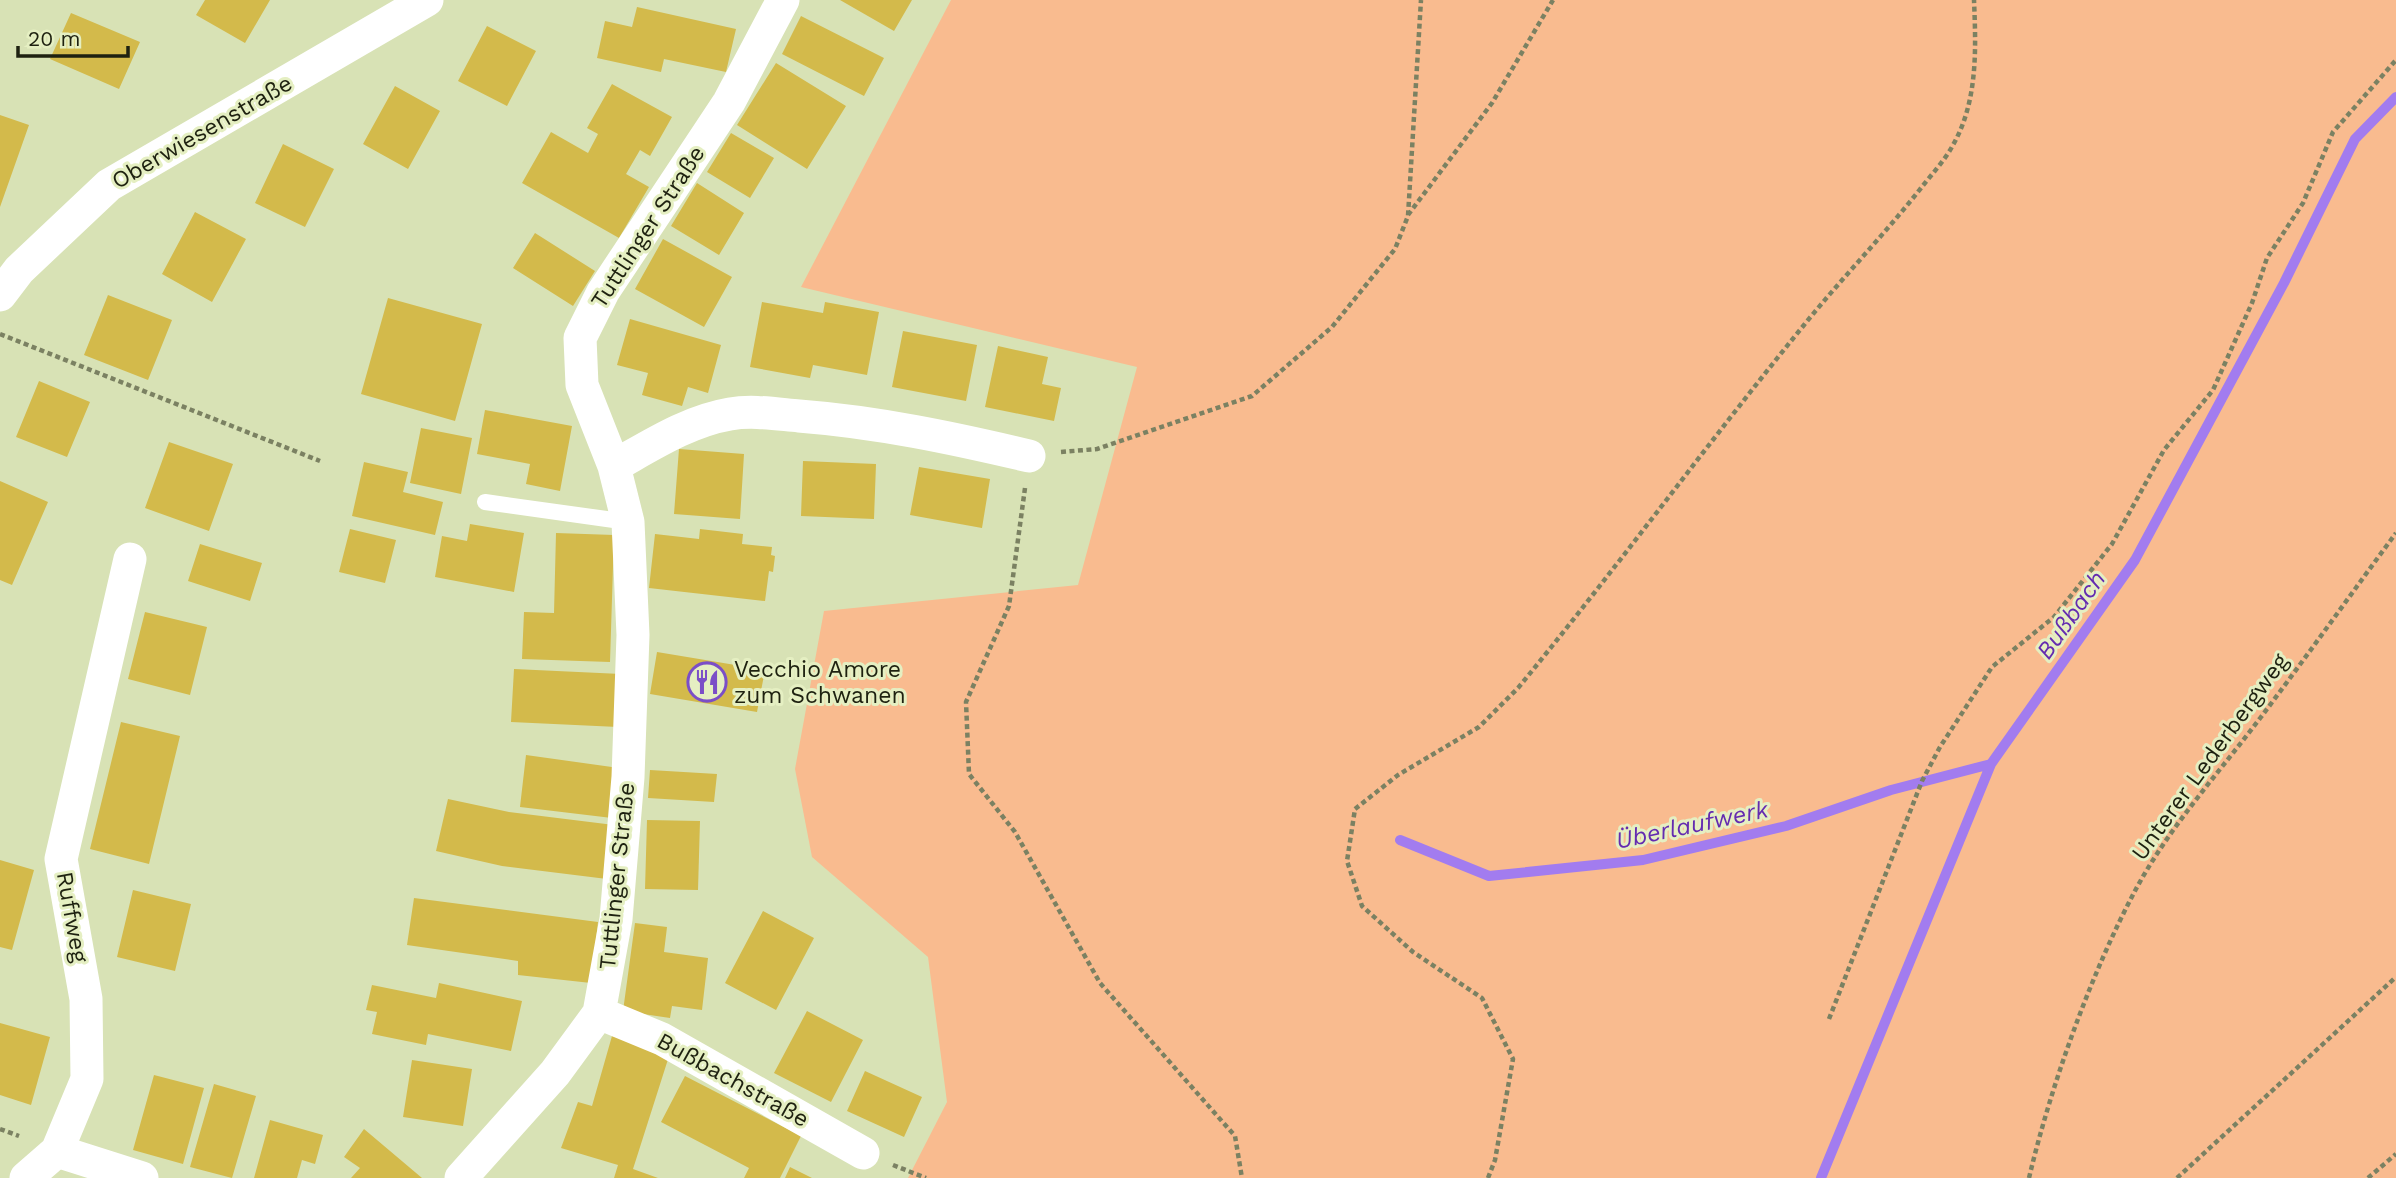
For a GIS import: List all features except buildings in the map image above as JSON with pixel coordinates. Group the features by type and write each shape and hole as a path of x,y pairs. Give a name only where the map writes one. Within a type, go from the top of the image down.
{"street":[{"name":"Oberwiesenstraße","path":"0,295 19,270 109,185 427,0"},
{"name":"Tuttlinger Straße","path":"461,1178 555,1073 599,1013 616,919 628,777 633,635 628,522 614,466 582,385 580,338 603,292 729,102 783,0"},
{"path":"614,466 666,437 700,423 729,414 755,412 854,420 1029,456"},
{"name":"Ruffweg","path":"26,1178 57,1151 87,1079 86,999 61,859 130,559"},
{"name":"Bußbachstraße","path":"599,1013 662,1039 863,1153"},
{"path":"57,1151 142,1178"}],"lane":[{"path":"485,502 628,522"}],"path":[{"path":"1408,216 1422,0"},
{"path":"1242,1178 1235,1136 1100,983 1015,832 969,774 967,702 1009,606 1029,456 1097,449 1252,396 1332,327 1395,249 1408,216 1492,103 1553,0"},
{"path":"1488,1178 1495,1160 1513,1059 1482,998 1413,952 1362,906 1347,861 1356,808 1398,775 1479,727 1518,688 1757,383 1830,293 1880,240 1927,180 1953,146 1971,102 1976,40 1974,0"},
{"path":"1829,1020 1923,781 1940,747 1992,667 2053,617 2112,544 2164,450 2213,390 2252,303 2267,258 2304,203 2333,132 2396,60"},
{"path":"0,334 320,461"},
{"name":"Unterer Lederbergweg","path":"2029,1178 2040,1130 2105,950 2137,887 2178,821 2260,719 2396,533"},
{"path":"2176,1178 2396,977"},
{"path":"2368,1178 2396,1154"}],"shaded area":[{"path":"951,0 2396,0 2396,1178 908,1178 947,1102 928,957 812,857 795,769 824,611 1078,585 1137,367 801,287"}],"waterway":[{"name":"Bußbach","path":"1821,1178 1991,764 2135,560 2284,283 2355,139 2396,97"},
{"name":"Überlaufwerk","path":"1400,840 1489,876 1643,860 1786,826 1891,790 1991,764"}],"place":[{"name":"Vecchio Amore zum Schwanen","path":"707,682"}]}
